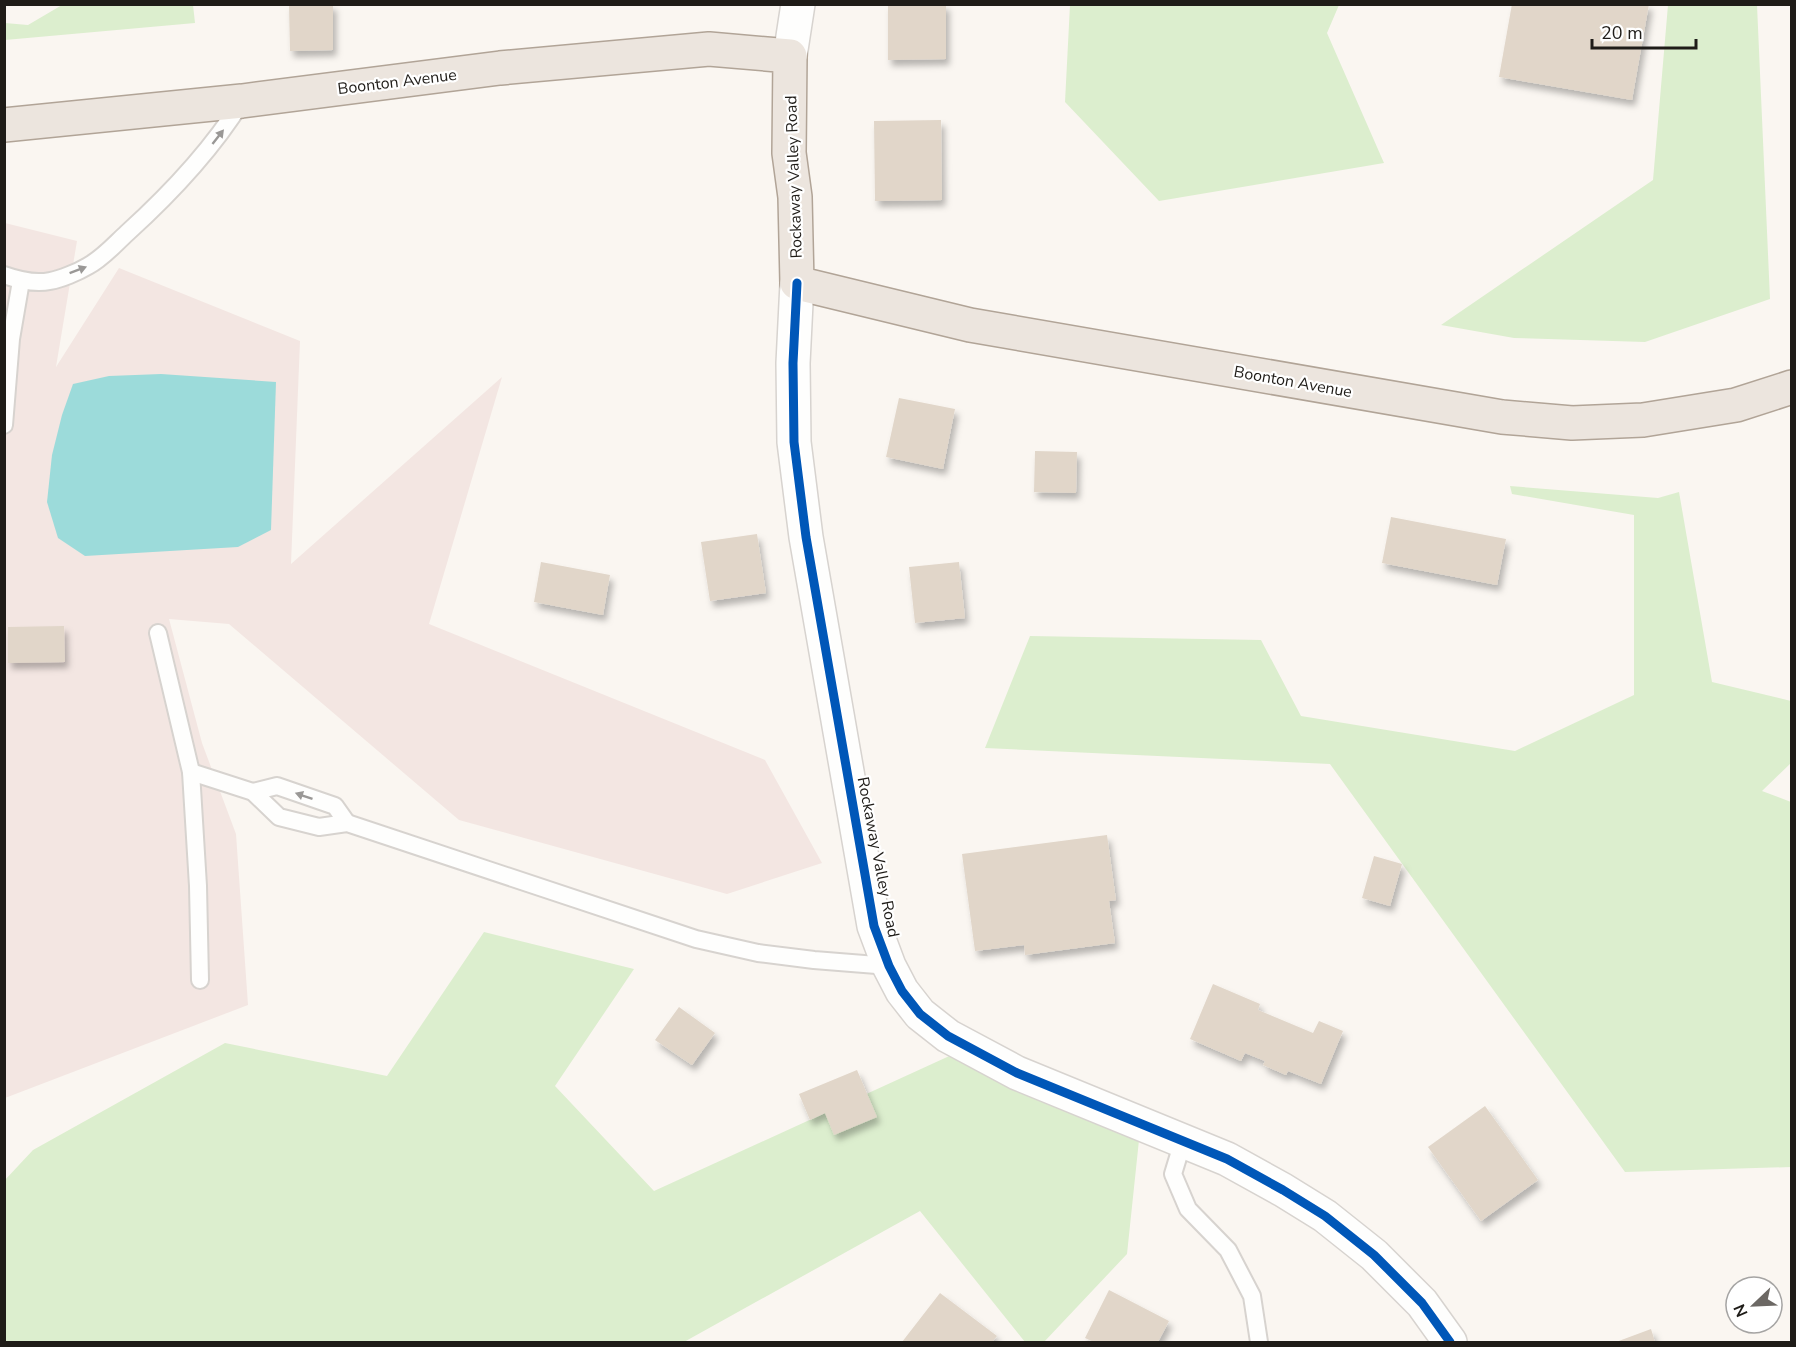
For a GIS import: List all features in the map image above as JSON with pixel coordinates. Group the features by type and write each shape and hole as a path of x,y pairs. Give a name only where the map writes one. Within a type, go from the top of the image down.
{"main road":[{"name":"Boonton Avenue","path":"4,125 242,101 500,68 709,49 789,56"},
{"name":"Rockaway Valley Road","path":"789,56 789,153 795,197 797,283"},
{"name":"Boonton Avenue","path":"797,283 970,324 1502,417 1572,423 1643,420 1736,405 1791,387"}],"street":[{"path":"789,56 798,4"},
{"name":"Rockaway Valley Road","path":"797,283 794,442 806,537 874,926 889,966 902,991 920,1014 948,1036 1017,1073 1227,1159 1325,1216 1374,1255 1422,1303 1450,1342"}],"lane":[{"path":"4,275 21,281 49,282 87,267 98,259 147,214 206,152 227,126 242,101"},
{"path":"4,425 11,339 21,281"},
{"path":"158,633 191,772 198,886 200,980"},
{"path":"191,772 253,792 279,817 319,827 347,823 696,939 758,953 889,966"},
{"path":"253,792 278,786 335,806 347,823"},
{"path":"1183,1141 1173,1174 1188,1209 1228,1250 1252,1296 1259,1342"}],"shaded area":[{"path":"5,223 77,241 56,367 119,268 300,341 291,564 502,377 429,624 765,760 822,863 727,894 459,820 229,624 169,619 202,743 236,834 248,1005 5,1098"}],"green space":[{"path":"62,5 193,5 195,23 5,40 5,23 28,25"},
{"path":"1070,5 1339,5 1327,33 1384,163 1159,201 1065,102"},
{"path":"1668,5 1757,5 1770,299 1645,342 1514,338 1441,325 1653,180"},
{"path":"1510,486 1658,498 1679,492 1712,682 1791,701 1791,763 1762,791 1791,802 1791,1167 1625,1172 1330,764 985,748 1030,636 1261,640 1301,716 1515,751 1634,695 1634,515 1512,494"},
{"path":"484,932 634,969 555,1086 654,1191 969,1047 1141,1121 1127,1254 1044,1342 1025,1342 920,1211 684,1342 5,1342 4,1181 33,1150 225,1043 387,1076"}],"water":[{"path":"161,374 276,382 271,530 238,547 85,556 58,538 47,502 52,455 73,384 109,376"}],"building":[{"path":"289,4 333,4 333,50 290,51"},
{"path":"888,4 946,4 946,59 888,60"},
{"path":"1512,4 1649,4 1632,100 1499,77"},
{"path":"941,120 942,200 875,201 874,121"},
{"path":"899,398 955,409 943,469 886,457"},
{"path":"1035,451 1077,452 1076,493 1034,492"},
{"path":"1391,517 1506,539 1497,585 1382,563"},
{"path":"757,534 766,593 710,601 701,542"},
{"path":"541,562 610,575 603,615 534,602"},
{"path":"959,562 965,618 915,623 909,567"},
{"path":"64,626 65,662 8,663 8,627"},
{"path":"1107,835 1116,900 1109,901 1115,943 1025,955 1024,945 975,951 962,854"},
{"path":"1374,856 1402,864 1390,906 1362,898"},
{"path":"1213,984 1260,1004 1258,1010 1313,1033 1319,1021 1343,1031 1321,1084 1288,1071 1286,1075 1263,1065 1265,1061 1245,1053 1241,1061 1190,1039"},
{"path":"679,1007 715,1033 692,1065 655,1040"},
{"path":"857,1070 877,1117 834,1135 825,1113 810,1120 799,1094"},
{"path":"1485,1106 1538,1180 1481,1221 1428,1147"},
{"path":"1109,1290 1169,1321 1158,1342 1094,1342 1085,1338"},
{"path":"940,1293 997,1336 992,1342 902,1342"},
{"path":"1651,1329 1655,1342 1616,1342"}],"cycle path":[{"path":"797,283 793,363 794,442 806,537 874,926 889,966 902,991 920,1014 948,1036 1017,1073 1227,1159 1325,1216 1374,1255 1422,1303 1450,1342"}]}
